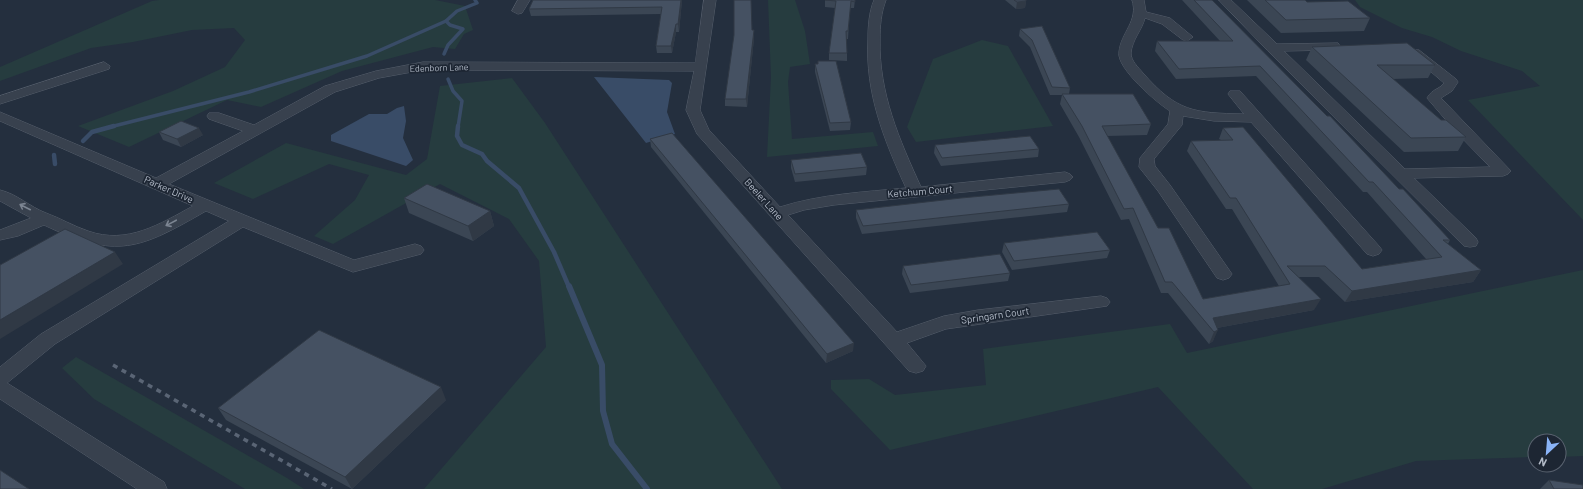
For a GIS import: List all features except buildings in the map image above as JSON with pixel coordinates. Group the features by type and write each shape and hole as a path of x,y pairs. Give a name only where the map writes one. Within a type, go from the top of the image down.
{"street":[{"path":"518,11 524,0"},
{"name":"Beeler Lane","path":"710,0 694,110 702,130 916,366"},
{"path":"880,0 876,12 874,33 874,75 886,125 916,192"},
{"path":"1138,0 1142,8 1141,14 1126,48 1125,55 1127,62 1147,86 1177,110 1206,116 1254,118"},
{"path":"1225,0 1470,242"},
{"path":"1141,14 1164,19 1172,23 1187,37"},
{"path":"1272,48 1344,46"},
{"path":"1400,46 1417,55 1451,82 1450,86 1445,90 1437,92 1434,98 1462,130 1503,171 1400,174"},
{"path":"0,100 104,66"},
{"name":"Edenborn Lane","path":"156,184 330,89 360,78 393,70 423,66 701,67"},
{"path":"1235,94 1254,118 1373,250"},
{"path":"1177,110 1175,125 1147,158 1147,167 1164,188 1223,274"},
{"path":"214,116 254,130"},
{"name":"Parker Drive","path":"1,117 242,221 339,259 353,266 415,250"},
{"name":"Ketchum Court","path":"776,212 814,202 1065,177"},
{"path":"0,195 86,238 113,243 136,239 154,232 206,205"},
{"path":"0,235 12,232 47,218"},
{"path":"0,378 48,339 242,221"},
{"name":"Springarn Court","path":"893,341 944,323 978,317 1101,302"},
{"path":"0,389 156,489"}],"green space":[{"path":"435,0 465,6 473,30 464,34 455,49 433,47 342,71 261,107 227,100 129,147 78,126 173,91 225,67 245,40 234,28 192,30 133,42 91,48 0,81 0,67 152,1"},
{"path":"768,0 795,0 805,31 810,64 790,67 788,82 792,139 873,132 878,146 767,157 771,77"},
{"path":"1355,0 1583,0 1583,220 1468,100 1540,86 1522,71 1461,51 1432,37 1402,28 1360,7"},
{"path":"982,40 1008,46 1053,126 916,142 907,127 933,59"},
{"path":"512,78 545,123 782,489 424,489 546,347 539,261 509,219 440,184 333,244 314,236 355,200 369,175 329,164 253,199 214,183 286,143 406,175 427,159 440,86"},
{"path":"1583,270 1583,456 1567,457 1567,433 1527,433 1527,457 1416,461 1322,489 1253,489 1158,387 890,450 831,389 831,380 869,379 895,395 986,385 983,349 1170,324 1187,353"},
{"path":"76,357 304,489 245,489 94,399 62,368"}],"water":[{"path":"594,77 669,80 672,83 667,112 675,134 646,143"},
{"path":"404,106 406,121 403,138 413,160 406,166 331,141 331,135 369,114 387,114"}],"waterway":[{"path":"446,21 457,11 477,3 475,0"},
{"path":"110,127 249,92 367,56 446,21"},
{"path":"444,54 448,45 463,29 450,25 446,21"},
{"path":"448,79 453,91 462,101 458,127"},
{"path":"83,141 92,132 114,126"},
{"path":"458,126 457,136 462,145 482,154 487,161 519,188 554,252 569,287"},
{"path":"54,155 55,164"},
{"path":"569,286 602,365 603,411 612,444 647,489"}],"railway":[{"path":"113,365 332,489"}]}
